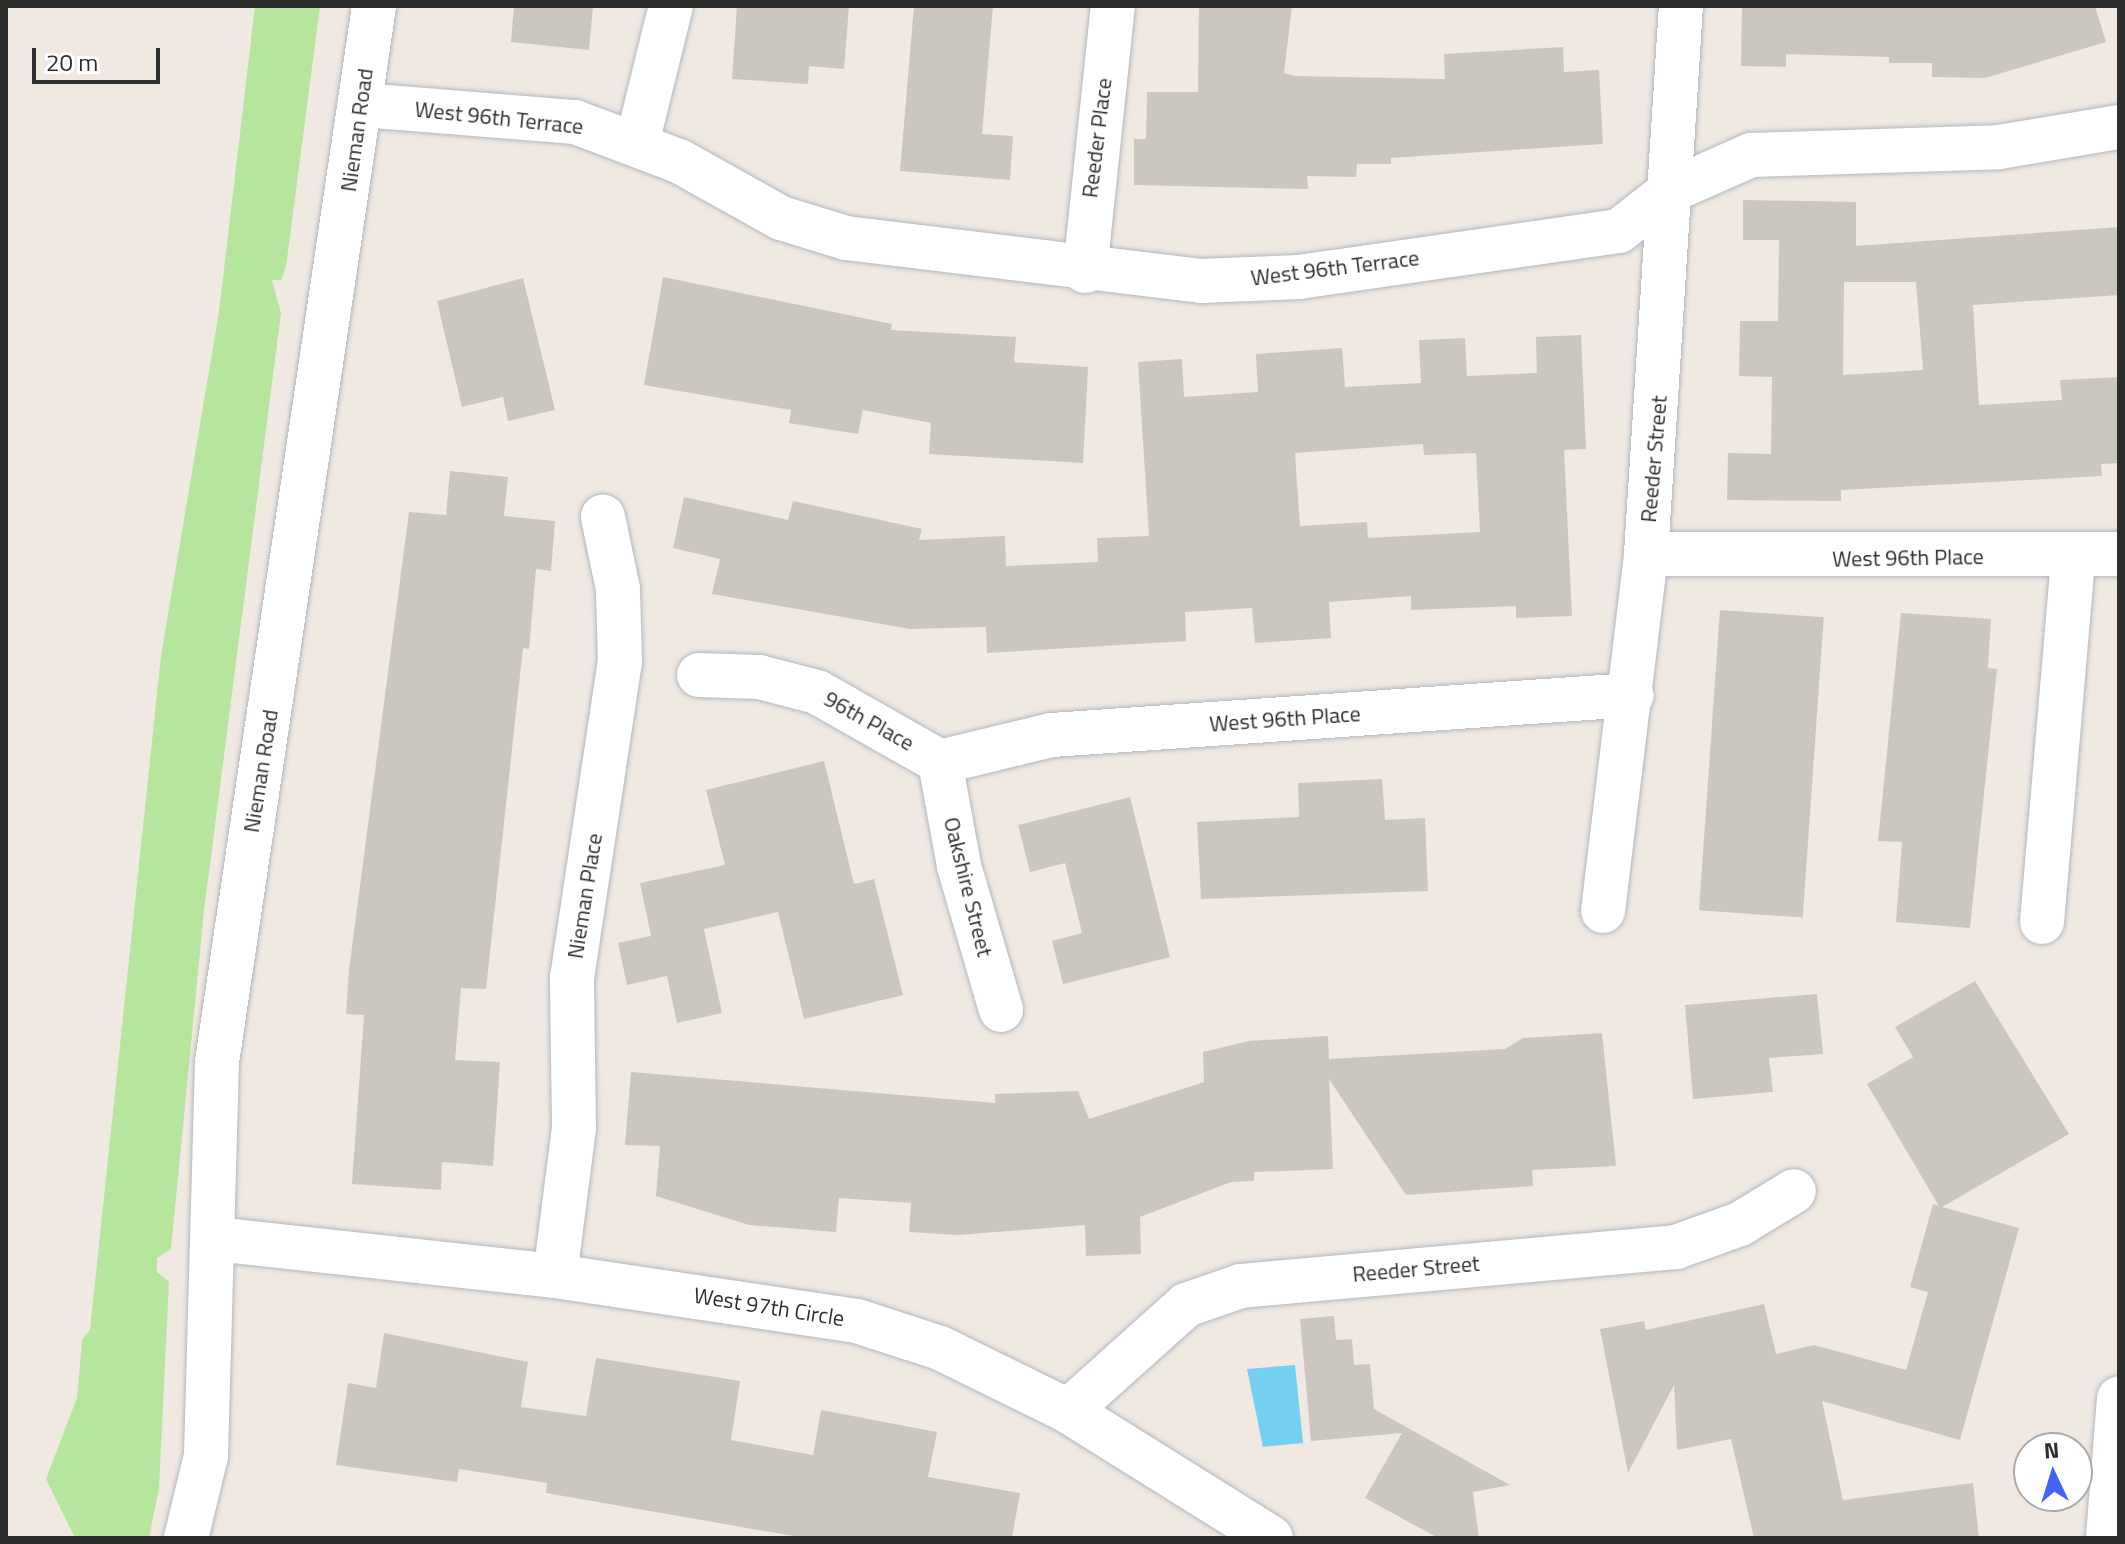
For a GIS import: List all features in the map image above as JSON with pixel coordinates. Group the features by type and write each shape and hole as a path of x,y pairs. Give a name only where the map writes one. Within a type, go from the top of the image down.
{"street":[{"name":"Nieman Road","path":"186,1538 206,1456 215,1239 217,1062 362,105 374,6"},
{"path":"637,143 671,6"},
{"name":"Reeder Place","path":"1085,271 1113,6"},
{"name":"Reeder Street","path":"1603,911 1632,695 1646,554 1681,6"},
{"name":"West 96th Terrace","path":"362,105 575,122 637,143 781,218 846,238 1085,271 1201,281 1299,277 1619,231 1670,191 1751,155 1999,147 2119,127"},
{"name":"Nieman Place","path":"555,1276 574,1127 572,978 620,662 618,589 603,517"},
{"name":"West 96th Place","path":"1646,554 2073,559 2119,554"},
{"path":"2042,922 2073,559"},
{"name":"96th Place","path":"699,675 759,677 817,692 940,762"},
{"name":"West 96th Place","path":"940,762 1052,735 1632,695"},
{"name":"Oakshire Street","path":"940,762 959,866 1001,1010"},
{"name":"Reeder Street","path":"1068,1411 1186,1305 1241,1286 1676,1247 1740,1224 1794,1191"},
{"name":"West 97th Circle","path":"215,1239 555,1276 857,1321 940,1348 1068,1411 1271,1538"},
{"path":"2108,1538 2119,1398"}],"green space":[{"path":"255,6 320,6 286,267 281,280 272,280 281,313 204,911 171,1249 157,1258 157,1272 169,1282 159,1488 149,1538 75,1538 46,1479 77,1398 82,1340 90,1330 161,656 219,312"}],"water":[{"path":"1295,1365 1303,1443 1263,1447 1247,1369"}],"building":[{"path":"514,6 593,6 589,50 511,42"},
{"path":"737,6 849,6 844,69 809,66 808,84 732,79"},
{"path":"914,6 993,6 982,134 1013,136 1010,180 900,171"},
{"path":"1199,6 1292,6 1284,73 1295,76 1445,79 1444,54 1563,47 1564,72 1599,70 1603,144 1391,158 1391,164 1357,164 1356,177 1307,176 1308,189 1134,185 1134,139 1146,139 1147,92 1198,92"},
{"path":"1742,6 2095,6 2106,42 1985,78 1932,77 1932,63 1889,63 1889,57 1786,54 1786,67 1741,66"},
{"path":"1743,200 1856,202 1856,246 2119,227 2119,295 1973,305 1979,405 2062,400 2060,380 2119,377 2119,463 2101,464 2102,476 1841,490 1841,501 1727,500 1728,453 1771,454 1772,377 1739,376 1740,321 1778,321 1779,240 1743,240","holes":["1844,282 1916,282 1923,370 1843,375"]},
{"path":"663,277 892,324 891,330 1016,337 1014,362 1088,367 1083,463 929,454 931,423 863,410 858,434 789,423 791,410 644,385"},
{"path":"523,278 555,410 508,421 503,397 462,407 437,301"},
{"path":"1581,335 1586,449 1564,450 1572,616 1516,618 1516,606 1411,610 1411,596 1329,602 1331,638 1255,643 1252,608 1185,612 1186,641 987,653 986,627 910,629 712,594 720,559 673,548 684,497 788,520 793,501 922,529 919,540 1005,536 1006,566 1098,562 1097,538 1149,536 1138,362 1182,359 1184,397 1258,392 1256,354 1342,348 1345,387 1421,383 1419,340 1465,338 1467,376 1537,373 1536,337","holes":["1423,444 1424,455 1476,453 1480,532 1368,538 1367,522 1300,526 1295,453"]},
{"path":"450,471 508,477 504,516 555,521 551,571 536,569 529,649 523,648 486,989 461,988 455,1060 500,1062 493,1166 442,1162 441,1190 352,1184 364,1015 346,1014 349,970 409,512 446,515"},
{"path":"1720,610 1824,617 1803,918 1699,910"},
{"path":"1901,613 1991,619 1988,668 1997,669 1970,928 1896,922 1902,842 1878,841"},
{"path":"824,761 854,884 874,879 903,995 804,1019 778,912 704,929 722,1013 677,1023 667,976 627,985 618,943 651,936 640,883 725,865 706,790"},
{"path":"1382,779 1385,820 1425,818 1428,891 1201,899 1197,822 1299,817 1298,783"},
{"path":"1130,797 1170,957 1063,984 1052,941 1082,933 1065,863 1030,872 1018,825"},
{"path":"1975,981 2069,1134 1942,1207 2019,1228 1960,1440 1822,1401 1843,1500 1973,1483 1979,1538 1754,1538 1731,1439 1677,1450 1674,1385 1628,1473 1600,1329 1644,1321 1646,1330 1764,1304 1776,1354 1814,1345 1906,1370 1928,1292 1910,1287 1933,1204 1939,1206 1867,1084 1913,1057 1895,1027"},
{"path":"1817,994 1823,1054 1769,1058 1773,1092 1693,1099 1685,1005"},
{"path":"1602,1033 1616,1166 1532,1170 1533,1186 1406,1195 1329,1079 1333,1169 1254,1172 1254,1181 1231,1182 1140,1217 1141,1254 1086,1256 1085,1225 959,1235 909,1232 911,1203 839,1198 836,1232 749,1225 656,1196 660,1146 625,1145 631,1072 995,1103 995,1094 1078,1091 1089,1119 1204,1082 1203,1052 1249,1041 1328,1036 1329,1059 1505,1049 1523,1038"},
{"path":"1334,1316 1336,1340 1352,1339 1354,1365 1370,1364 1374,1409 1510,1485 1473,1492 1479,1538 1438,1538 1365,1498 1402,1433 1311,1441 1300,1319"},
{"path":"384,1333 528,1362 521,1407 586,1416 596,1358 740,1381 731,1440 813,1455 821,1410 937,1432 928,1477 1020,1493 1012,1538 805,1538 546,1493 547,1483 459,1469 457,1482 336,1465 348,1383 376,1388"}]}
